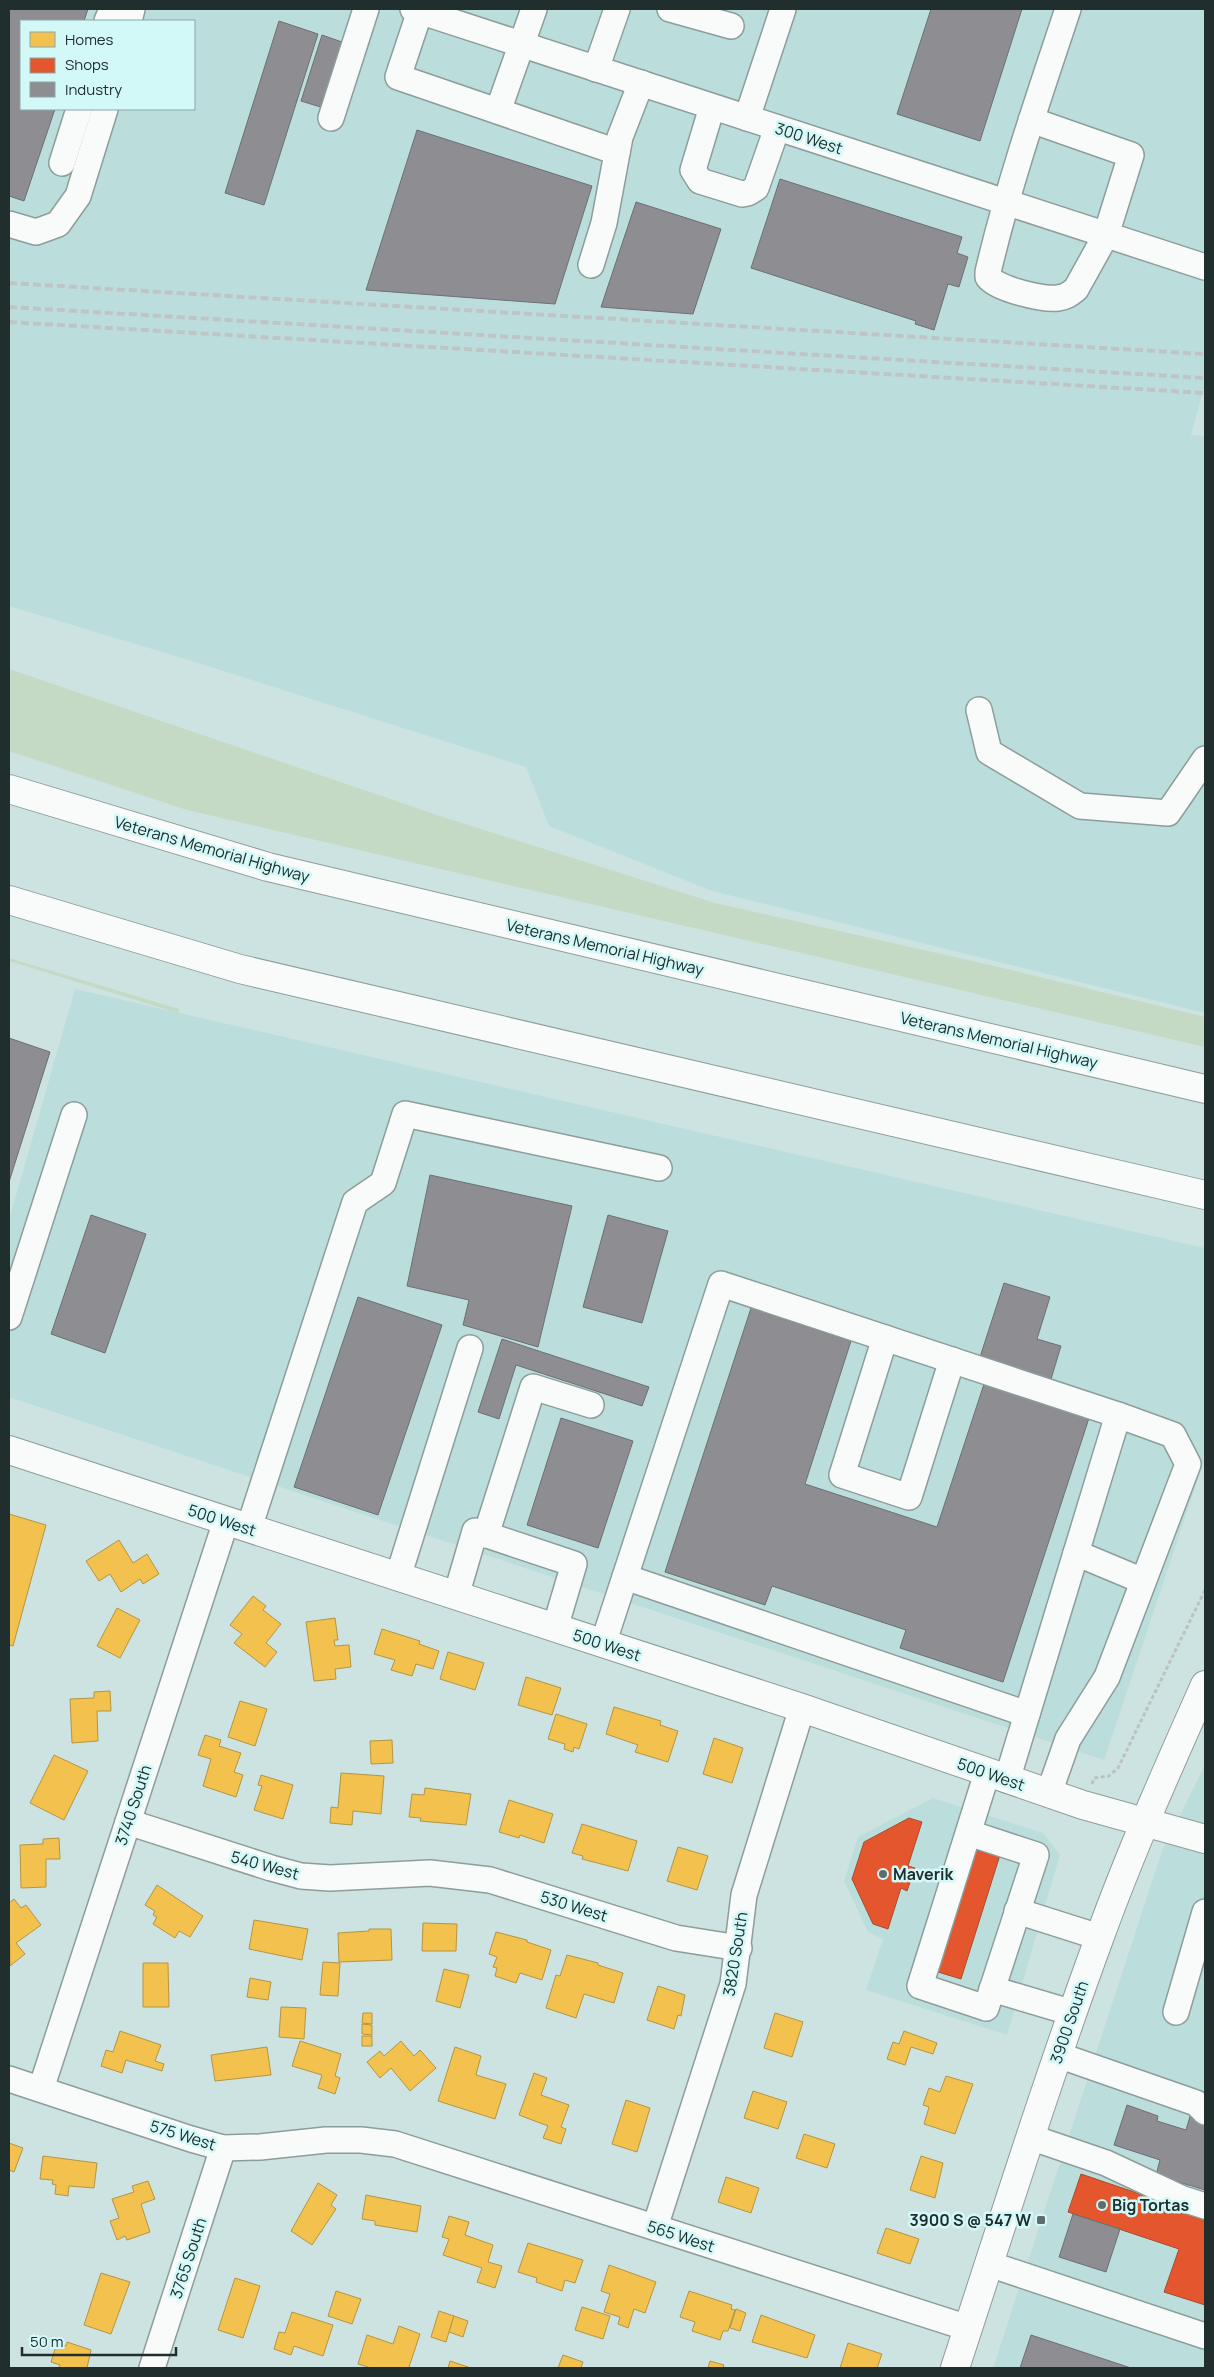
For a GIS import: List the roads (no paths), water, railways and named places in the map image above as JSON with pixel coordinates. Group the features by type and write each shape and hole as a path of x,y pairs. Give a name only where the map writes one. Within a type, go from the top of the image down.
{"main road":[{"name":"Veterans Memorial Highway","path":"9,789 268,867 1205,1089"},
{"path":"9,900 240,969 1205,1196"},
{"name":"500 West","path":"9,1450 802,1708 1049,1793 1205,1839"},
{"name":"3900 South","path":"955,2368 1030,2137 1099,1937 1145,1822 1205,1685"}],"street":[{"path":"331,118 366,9"},
{"path":"498,110 534,9"},
{"path":"596,69 617,9"},
{"path":"670,9 731,26"},
{"path":"748,118 783,9"},
{"path":"1031,120 1131,155 1106,235 1076,289 1063,297 1051,298 995,284 988,277 988,272 1004,202 1031,120 1068,9"},
{"path":"416,10 398,76 617,152"},
{"name":"300 West","path":"416,10 1205,268"},
{"path":"592,265 604,223 620,138 641,83"},
{"path":"712,107 693,170 700,181 742,194 756,188 777,128"},
{"path":"62,163 79,110"},
{"path":"9,224 36,232 58,224 78,196 104,110"},
{"path":"979,710 988,752 1080,806 1168,813 1205,759"},
{"name":"3740 South","path":"41,2089 128,1822 355,1202 383,1183 405,1114 660,1168"},
{"path":"9,1317 74,1115"},
{"path":"603,1644 721,1284 1118,1415 1173,1435 1196,1460 1144,1581 1107,1677 1068,1739 1049,1793"},
{"path":"885,1338 842,1475 909,1497 952,1360"},
{"path":"398,1577 470,1348"},
{"path":"486,1535 533,1387 591,1405"},
{"path":"968,1834 1036,1855 986,2008 920,1986 968,1834 1027,1714 1118,1415"},
{"path":"456,1596 475,1531 574,1564 555,1628"},
{"path":"1076,1553 1144,1581"},
{"path":"625,1578 1027,1714"},
{"name":"3820 South","path":"655,2227 733,1984 739,1948 744,1895 802,1708"},
{"name":"540 West","path":"128,1822 301,1876 350,1877 407,1873"},
{"name":"530 West","path":"407,1873 464,1876 490,1880 676,1938 739,1948"},
{"path":"1017,1911 1099,1937"},
{"path":"1176,2012 1205,1912"},
{"path":"992,1989 1072,2013"},
{"path":"1058,2055 1196,2104 1205,2112"},
{"name":"575 West","path":"9,2079 223,2148 260,2147 326,2140 361,2140 394,2144"},
{"path":"1030,2137 1106,2163 1182,2199 1205,2206"},
{"name":"565 West","path":"394,2144 968,2328"},
{"name":"3765 South","path":"160,2366 223,2148"},
{"path":"989,2264 1205,2336"}],"railway":[{"path":"9,283 1205,354"},
{"path":"9,307 1205,378"},
{"path":"9,322 1205,393"}],"place":[{"name":"Maverik","path":"883,1874"},
{"name":"Big Tortas","path":"1102,2205"},
{"name":"3900 S @ 547 W","path":"1041,2220"}]}
